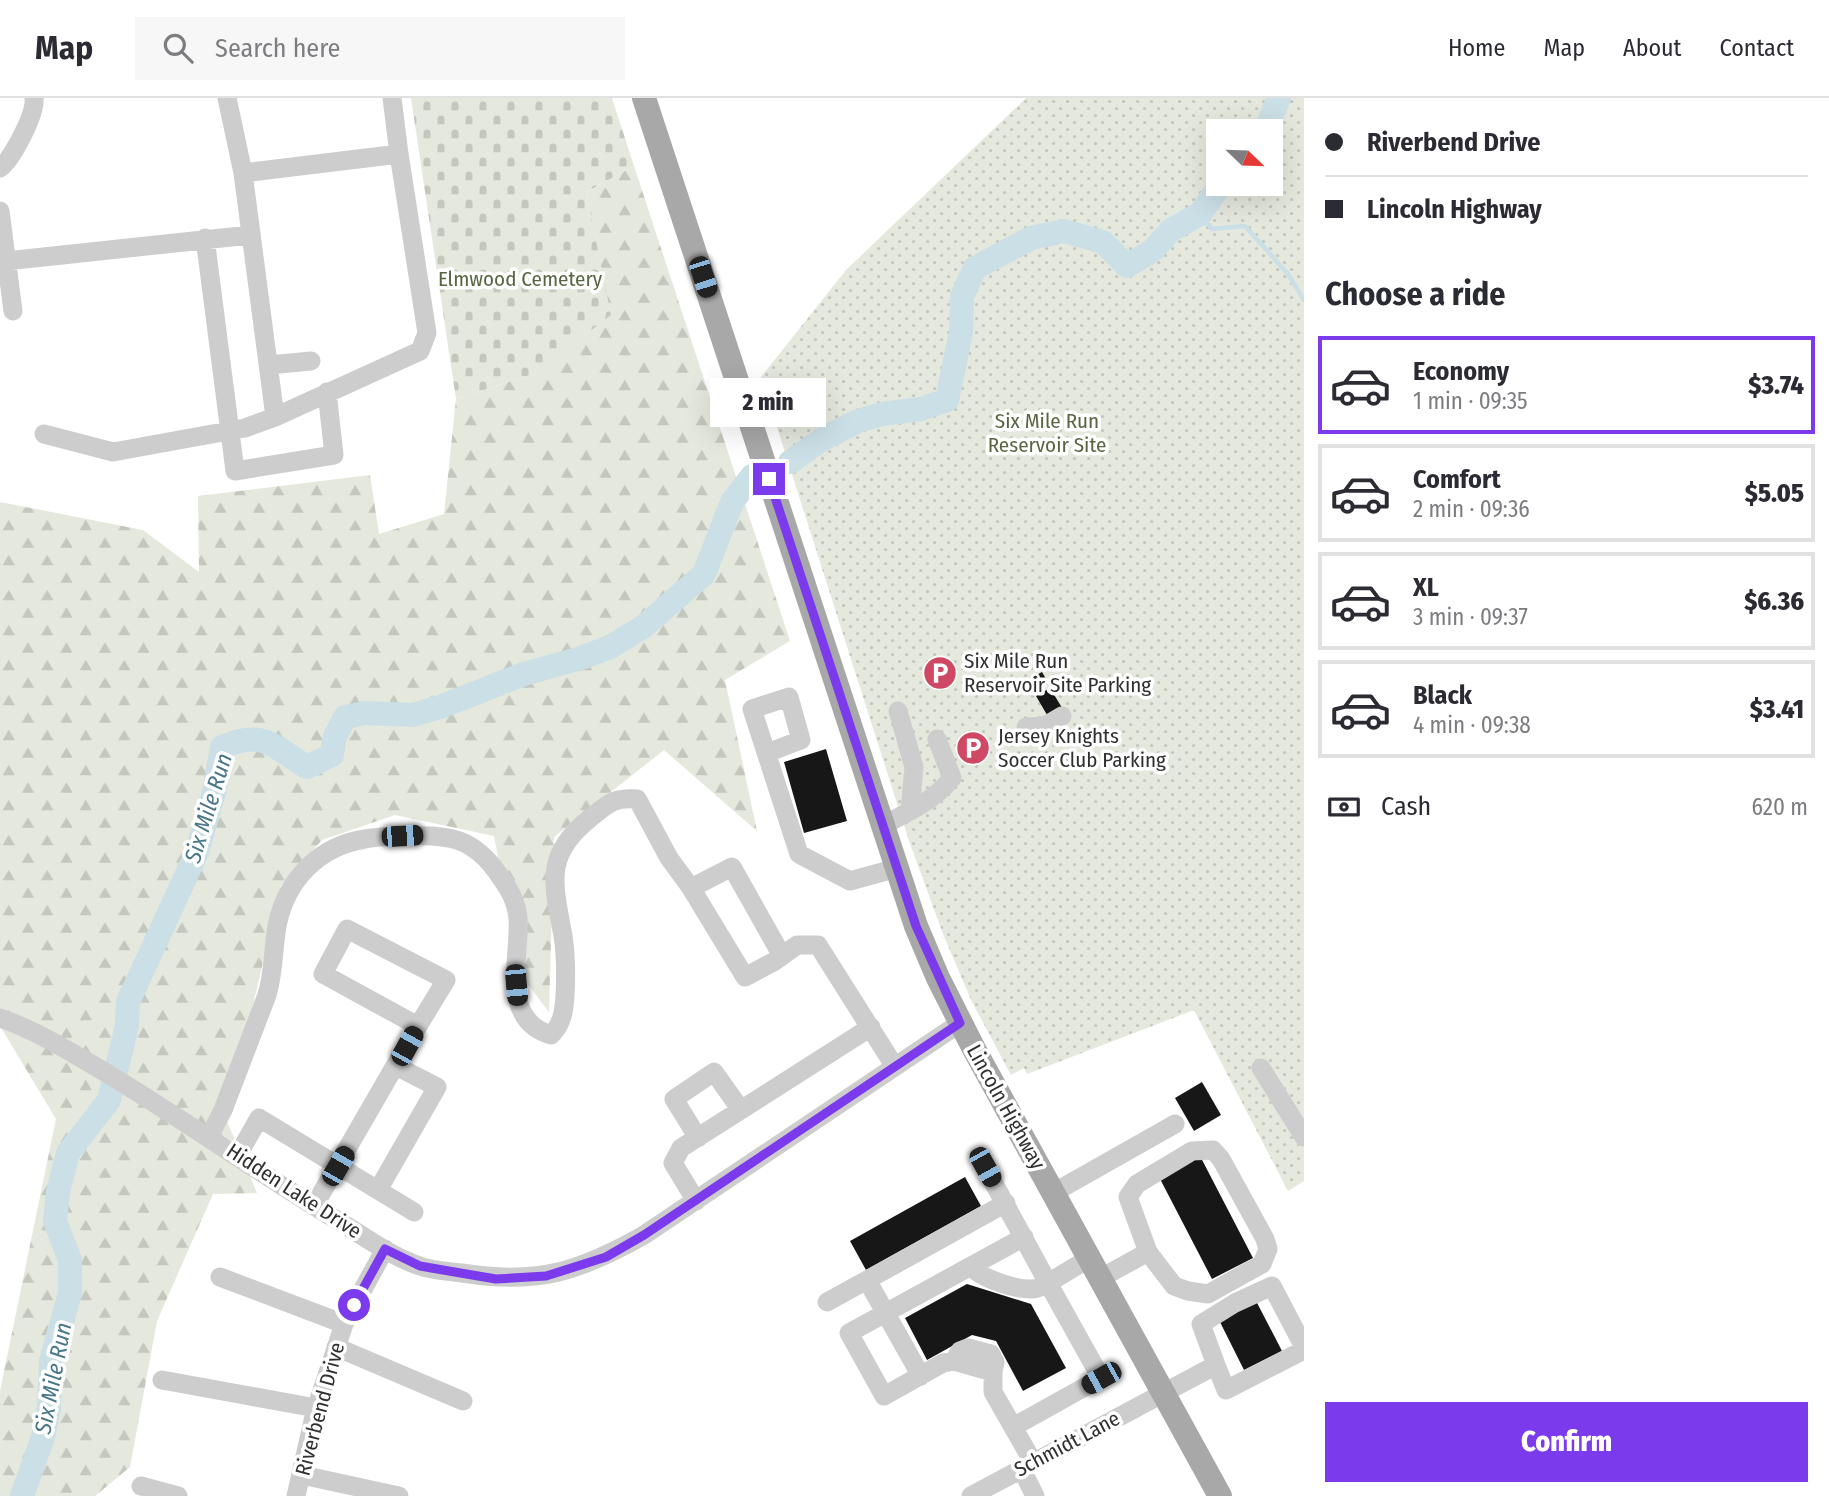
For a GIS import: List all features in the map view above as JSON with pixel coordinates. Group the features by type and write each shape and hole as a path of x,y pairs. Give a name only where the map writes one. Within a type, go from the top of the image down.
{"main road":[{"name":"Lincoln Highway","path":"643,98 916,926 960,1023 1220,1496"}],"street":[{"path":"0,168 23,132 35,105 34,98"},
{"path":"228,98 243,173 275,417"},
{"path":"44,434 113,452 245,428 420,351 427,334 392,98"},
{"path":"243,173 399,154"},
{"path":"0,211 13,312"},
{"path":"6,261 250,235"},
{"path":"205,238 235,471 334,455 327,392"},
{"path":"269,365 311,361"},
{"path":"898,711 914,767 910,811"},
{"path":"1026,727 1045,726 1062,716"},
{"path":"884,825 945,787 952,778 937,739"},
{"path":"767,753 799,854 850,881 897,868"},
{"path":"209,1137 223,1110 267,995 272,978 277,924 302,870 345,842 376,837 455,837 477,849 513,894 518,919 514,966 518,1005 542,1032 551,1035 559,1028 565,1008 564,939 555,899 555,874 560,852 578,828 603,807 619,798 637,799 668,858 691,888 745,977 797,945 818,945 895,1068"},
{"path":"691,888 732,867 782,956"},
{"path":"314,1206 446,980 347,929 323,974 418,1026"},
{"name":"Hidden Lake Drive","path":"0,1018 89,1062 136,1090 385,1249 420,1266 496,1279 546,1276 606,1257 696,1201 960,1023"},
{"path":"696,1201 673,1163 681,1148 871,1027"},
{"path":"378,1190 437,1087 396,1066"},
{"path":"1261,1068 1304,1137"},
{"path":"698,1138 674,1099 714,1072 741,1110"},
{"path":"238,1155 259,1118 414,1212"},
{"path":"1053,1193 1175,1124"},
{"path":"1213,1150 1221,1159 1265,1239 1268,1249 1262,1264 1208,1294 1196,1293 1174,1286 1148,1252 1128,1197 1137,1184 1192,1151 1213,1150"},
{"path":"985,1167 1101,1378 1013,1427"},
{"path":"827,1302 1006,1203"},
{"path":"1024,1237 849,1333 884,1396 943,1363 954,1361 993,1372 993,1392 1013,1427 1035,1496"},
{"name":"Riverbend Drive","path":"296,1496 303,1475 316,1408 344,1324 385,1249"},
{"path":"971,1266 976,1273 1018,1287 1037,1289 1048,1283 1148,1252"},
{"path":"220,1277 344,1324"},
{"path":"867,1280 921,1376"},
{"path":"1272,1286 1304,1349 1226,1390 1201,1324 1235,1303 1272,1286"},
{"path":"336,1347 463,1401"},
{"name":"Schmidt Lane","path":"971,1496 1216,1365"},
{"path":"162,1380 316,1408"},
{"path":"303,1475 399,1496"},
{"path":"141,1486 178,1496"}],"green space":[{"name":"Elmwood Cemetery","path":"411,98 612,98 634,166 586,192 611,315 536,373 456,399"},
{"name":"Six Mile Run Reservoir Site","path":"1026,98 1304,98 1304,1181 1288,1191 1194,1010 1027,1074 1024,1068 1011,1075 972,1002 943,934 909,841 761,377 846,270"},
{"path":"634,166 790,641 725,680 757,831 664,750 554,837 549,1012 520,974 494,836 395,815 322,840 281,886 226,1119 257,1193 213,1194 157,1321 130,1467 95,1496 0,1496 0,1391 56,1119 0,1026 0,502 143,530 199,572 198,496 370,475 379,534 444,514 456,399 536,373 610,315 586,192"}],"building":[{"path":"1042,672 1049,684 1035,692 1028,680"},
{"path":"1050,688 1064,711 1050,720 1036,696"},
{"path":"826,749 847,821 804,833 784,762"},
{"path":"1202,1082 1221,1115 1194,1131 1175,1098"},
{"path":"1199,1154 1253,1258 1212,1279 1158,1175"},
{"path":"965,1177 981,1206 866,1270 850,1241"},
{"path":"967,1284 1031,1304 1066,1368 1023,1391 996,1341 972,1335 927,1360 905,1318"},
{"path":"1254,1297 1282,1351 1244,1370 1217,1316"}],"waterway":[{"name":"Six Mile Run","path":"1270,119 1279,98"},
{"name":"Six Mile Run","path":"790,462 821,440 858,421 882,414 921,409 947,400 961,332 962,296 975,268 1031,238 1064,231 1103,242 1127,266 1152,251 1171,230 1200,214 1213,196"},
{"path":"1200,214 1212,229 1245,226 1288,274 1304,300"},
{"name":"Six Mile Run","path":"22,1496 43,1437 49,1408 51,1361 70,1293 70,1260 55,1221 58,1192 68,1153 109,1100 127,1026 128,1002 197,852 214,792 222,747 248,740 267,742 307,767 332,755 334,739 345,717 365,713 413,715 524,674 610,647 643,627 704,574 732,502 752,476"}],"place":[{"name":"Six Mile Run Reservoir Site Parking","path":"940,673"},
{"name":"Jersey Knights Soccer Club Parking","path":"973,748"}],"route":[{"path":"354,1305 385,1249 420,1266 496,1279 546,1276 606,1257 644,1235 960,1023 916,926 769,479"}]}
